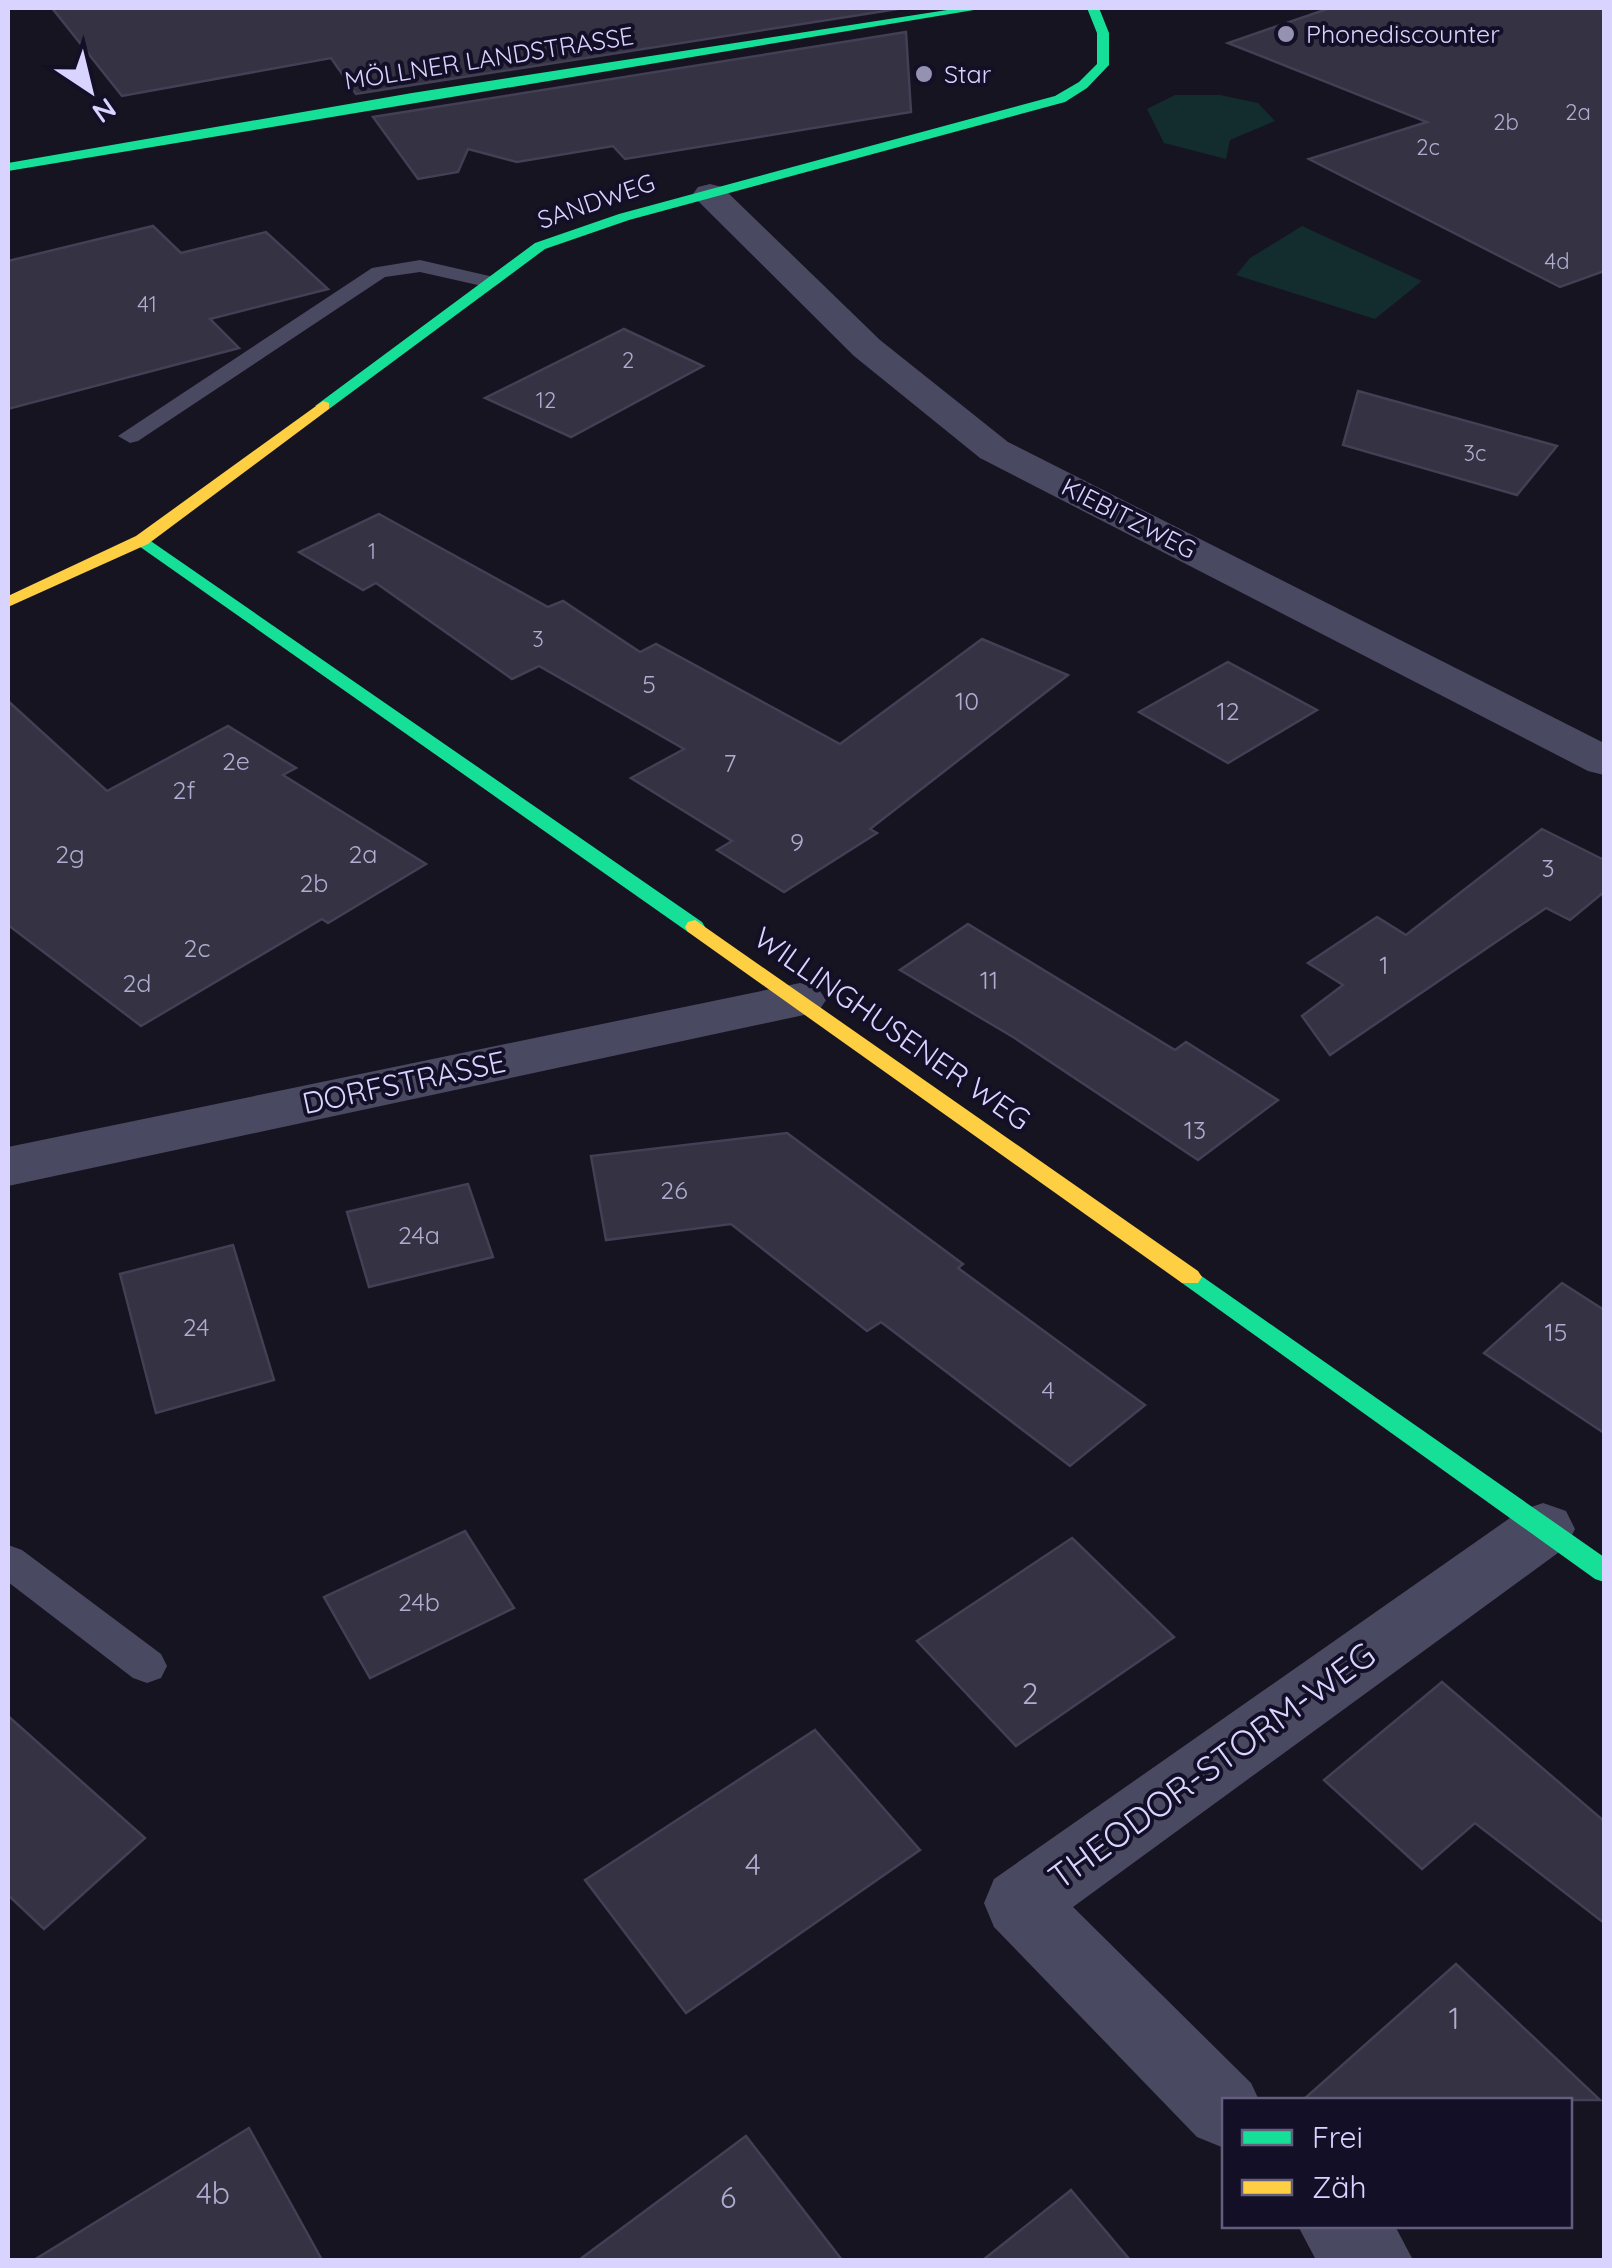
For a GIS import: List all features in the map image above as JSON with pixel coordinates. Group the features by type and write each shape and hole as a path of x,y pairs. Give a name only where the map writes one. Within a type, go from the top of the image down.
{"street":[{"name":"MÖLLNER LANDSTRASSE","path":"8,168 412,97 980,8"},
{"name":"SANDWEG","path":"8,602 142,540 540,246 624,217 1042,107 1069,96 1088,84 1103,65 1102,33 1092,8"},
{"name":"KIEBITZWEG","path":"710,194 867,348 994,450 1604,761"},
{"name":"WILLINGHUSENER WEG","path":"142,540 800,1000 1604,1571"},
{"name":"DORFSTRASSE","path":"8,1167 800,1000"},
{"name":"THEODOR-STORM-WEG","path":"1222,2108 1020,1903 1543,1529"},
{"path":"1340,2228 1372,2260"}],"lane":[{"path":"130,436 379,272 420,266 492,282"},
{"path":"8,1562 147,1666"}],"green space":[{"path":"1175,95 1220,95 1258,103 1275,121 1230,140 1226,159 1164,143 1147,109"},
{"path":"1302,226 1422,281 1375,319 1236,275 1250,258"}],"building":[{"path":"52,8 904,8 356,94 331,58 122,96"},
{"path":"1330,8 1604,8 1604,271 1560,287 1309,159 1427,122 1228,43"},
{"path":"906,32 911,112 625,159 613,146 517,162 468,149 458,172 418,179 373,117"},
{"path":"153,226 181,253 266,232 328,289 210,319 239,348 8,409 8,261"},
{"path":"624,329 703,366 571,437 485,398"},
{"path":"1358,391 1557,446 1517,495 1343,445"},
{"path":"379,514 548,607 563,601 640,652 656,644 840,744 982,639 1068,675 870,829 877,833 784,892 717,850 732,841 631,778 684,749 539,666 512,679 376,583 363,590 299,552"},
{"path":"1228,662 1317,710 1228,763 1139,712"},
{"path":"8,701 107,791 228,726 296,768 283,775 426,864 328,923 322,919 141,1026 8,925"},
{"path":"1542,829 1604,860 1604,892 1570,920 1546,908 1330,1055 1302,1016 1343,985 1308,963 1377,917 1406,935"},
{"path":"968,924 1175,1050 1186,1042 1278,1100 1198,1160 1013,1037 900,970"},
{"path":"787,1133 963,1264 958,1268 1145,1405 1070,1466 881,1322 867,1331 731,1224 606,1240 591,1156"},
{"path":"468,1184 493,1257 369,1287 347,1212"},
{"path":"233,1245 274,1380 156,1413 120,1274"},
{"path":"1562,1283 1604,1310 1604,1433 1484,1353"},
{"path":"465,1531 514,1608 370,1678 324,1597"},
{"path":"1072,1538 1174,1637 1016,1746 917,1641"},
{"path":"1442,1682 1604,1821 1604,1923 1475,1823 1422,1869 1324,1780"},
{"path":"8,1716 145,1838 44,1929 8,1895"},
{"path":"815,1730 920,1850 686,2013 585,1880"},
{"path":"1456,1964 1600,2100 1572,2098 1305,2098"},
{"path":"249,2128 322,2260 34,2260"},
{"path":"746,2136 842,2260 579,2260"},
{"path":"1071,2190 1130,2260 983,2260"}],"traffic: fast":[{"path":"8,167 412,97 980,8"},
{"path":"323,406 540,246 624,217 1060,99 1083,85 1103,65 1103,33 1093,8"},
{"path":"142,540 695,927"},
{"path":"1190,1277 1604,1571"}],"traffic: slow":[{"path":"8,602 142,540 323,406"},
{"path":"695,927 1190,1277"}],"place":[{"name":"Phonediscounter","path":"1286,34"},
{"name":"Star","path":"924,74"}]}
